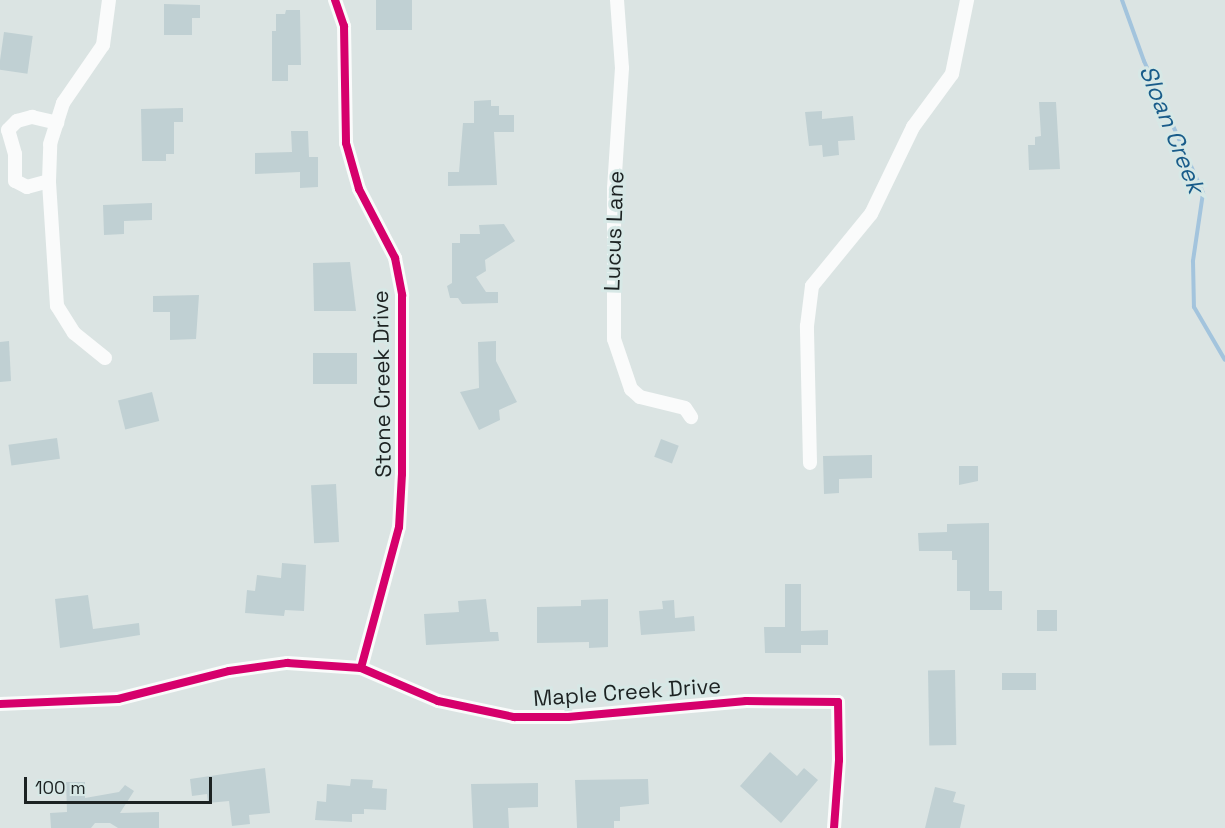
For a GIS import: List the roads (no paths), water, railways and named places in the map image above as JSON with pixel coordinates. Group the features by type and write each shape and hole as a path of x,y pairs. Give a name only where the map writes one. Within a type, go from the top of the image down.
{"street":[{"path":"105,358 74,333 57,306 49,182 50,144 66,95 103,45 109,0"},
{"name":"Stone Creek Drive","path":"335,0 344,26 346,143 359,189 395,258 402,295 399,527 361,668"},
{"name":"Lucus Lane","path":"617,0 622,68 614,188 614,339 631,389 640,397 685,408 691,417"},
{"path":"810,463 807,326 812,286 871,214 913,127 952,74 967,0"},
{"path":"49,182 27,187 15,182 15,154 8,130 17,121 32,117 57,123"},
{"name":"Maple Creek Drive","path":"0,704 118,699 229,670 287,663 361,668 438,701 514,717 568,717 746,701 838,702 839,760 834,828"}],"waterway":[{"name":"Sloan Creek","path":"1122,0 1144,61 1203,193 1193,261 1194,307 1225,360"}]}
